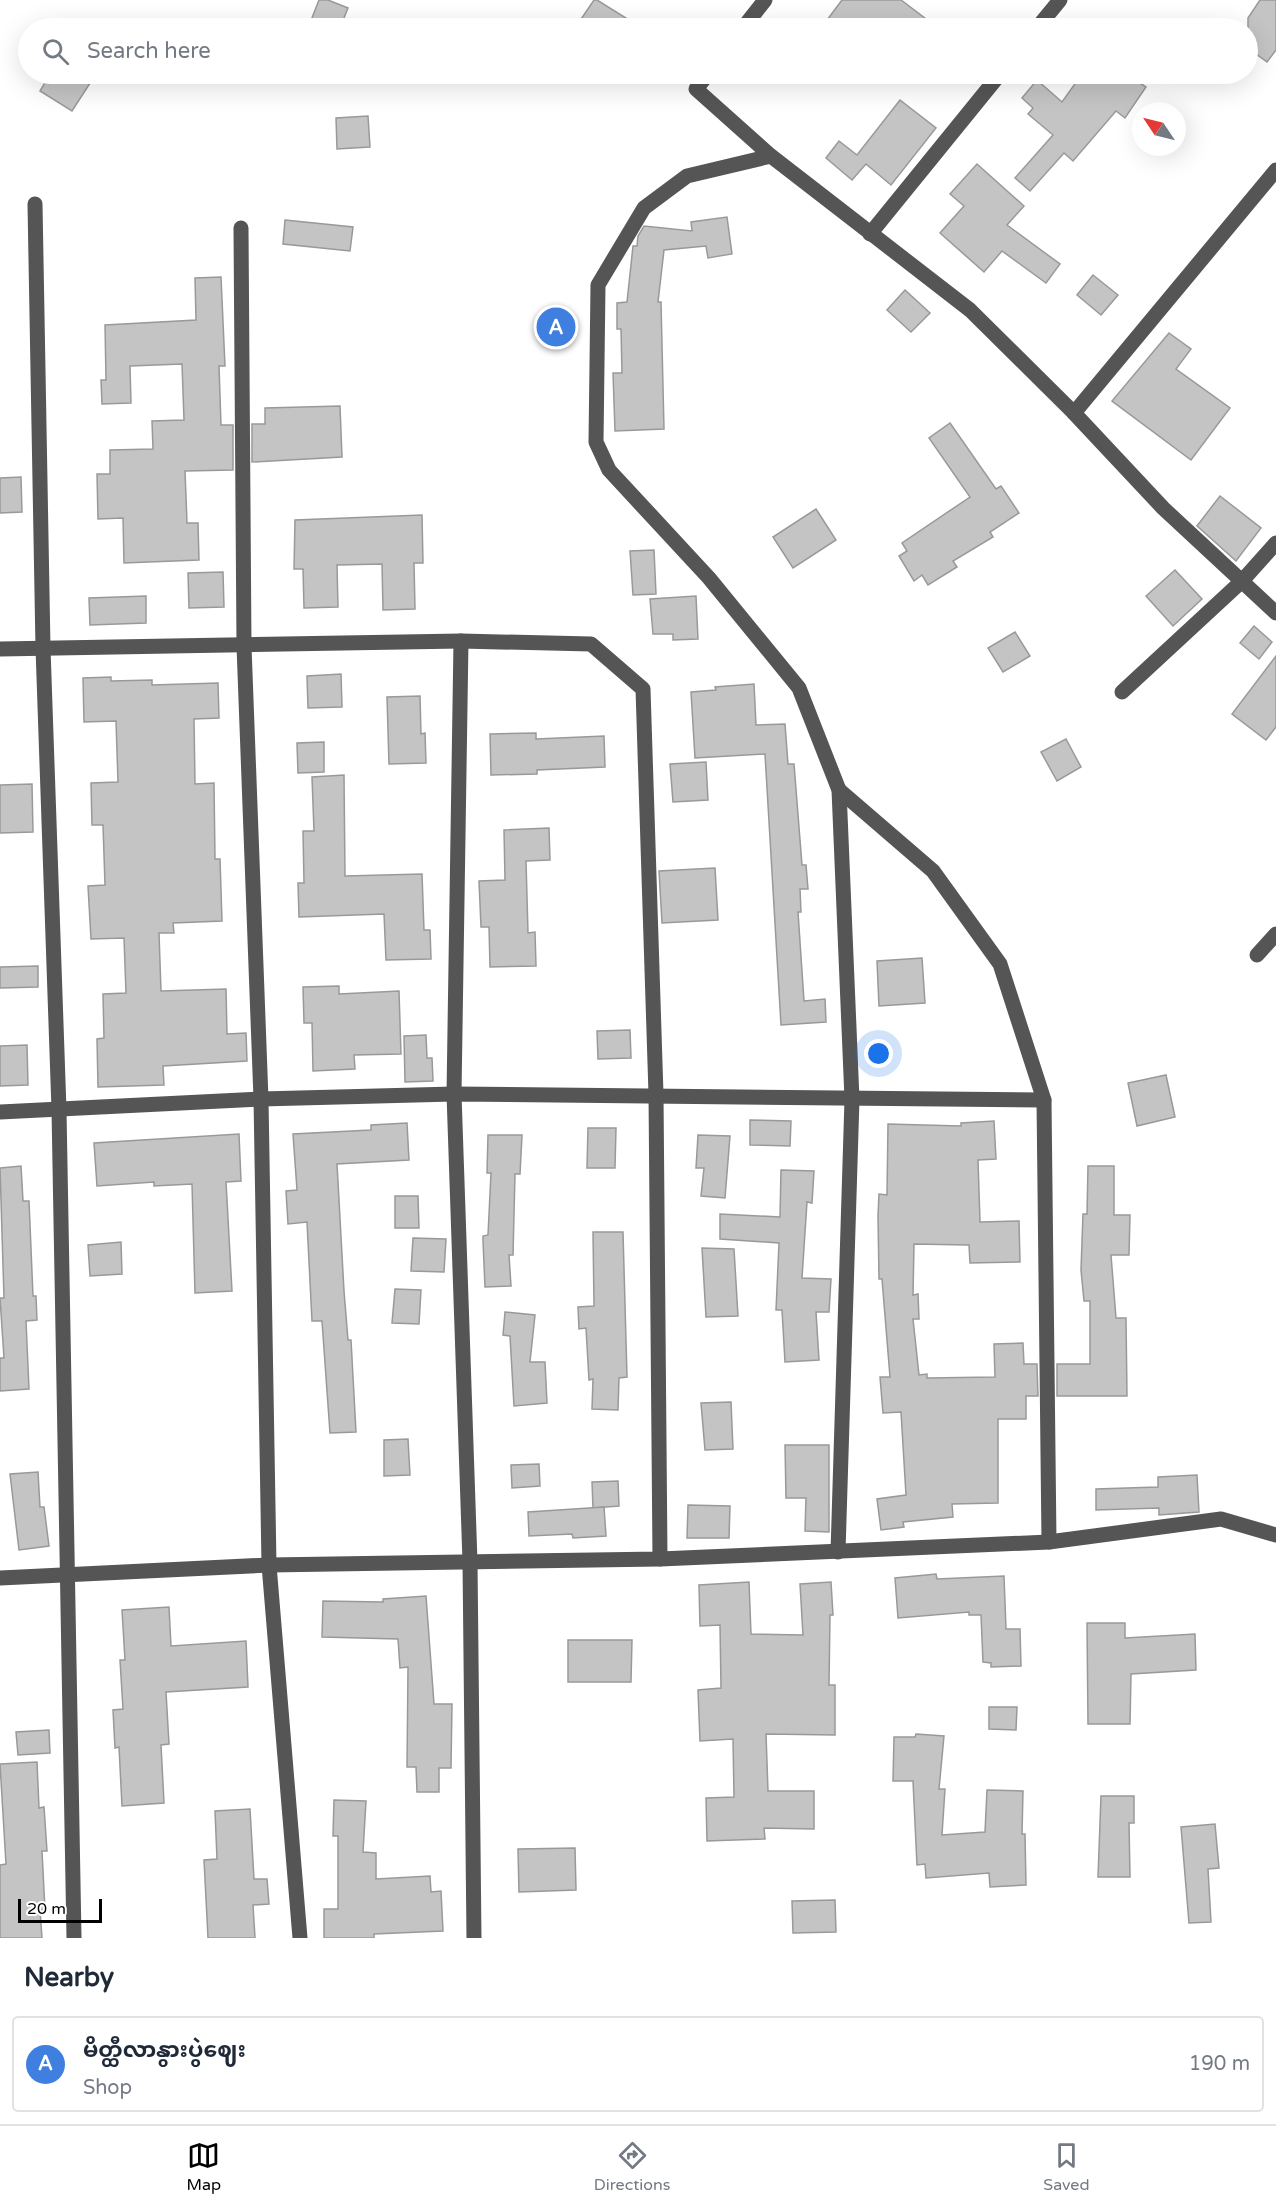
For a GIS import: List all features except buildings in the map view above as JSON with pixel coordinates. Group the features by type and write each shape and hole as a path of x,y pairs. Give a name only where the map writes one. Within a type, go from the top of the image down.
{"street":[{"path":"751,18 765,0"},
{"path":"1045,18 1060,0"},
{"path":"700,84 696,89 771,156 970,310 1074,413 1163,508 1276,613"},
{"path":"870,234 992,84"},
{"path":"771,156 687,176 644,208 598,285 596,442 609,470 710,578 799,688 839,790 852,1099 838,1552"},
{"path":"1074,413 1276,170"},
{"path":"35,204 43,648 59,1110 74,1938"},
{"path":"241,228 244,646 261,1099 269,1566 300,1938"},
{"path":"1122,692 1242,581 1276,543"},
{"path":"0,649 461,641 591,644 643,689 656,1094 660,1559"},
{"path":"461,641 454,1094 471,1562 474,1938"},
{"path":"839,790 933,871 1000,964 1044,1100 1049,1542"},
{"path":"1257,955 1276,934"},
{"path":"0,1112 261,1099 454,1094 656,1094 852,1099 1044,1100"},
{"path":"0,1578 269,1566 660,1559 1049,1542 1221,1519 1276,1535"}],"place":[{"name":"မိတ္ထီလာနွားပွဲဈေး","path":"556,327"}]}
